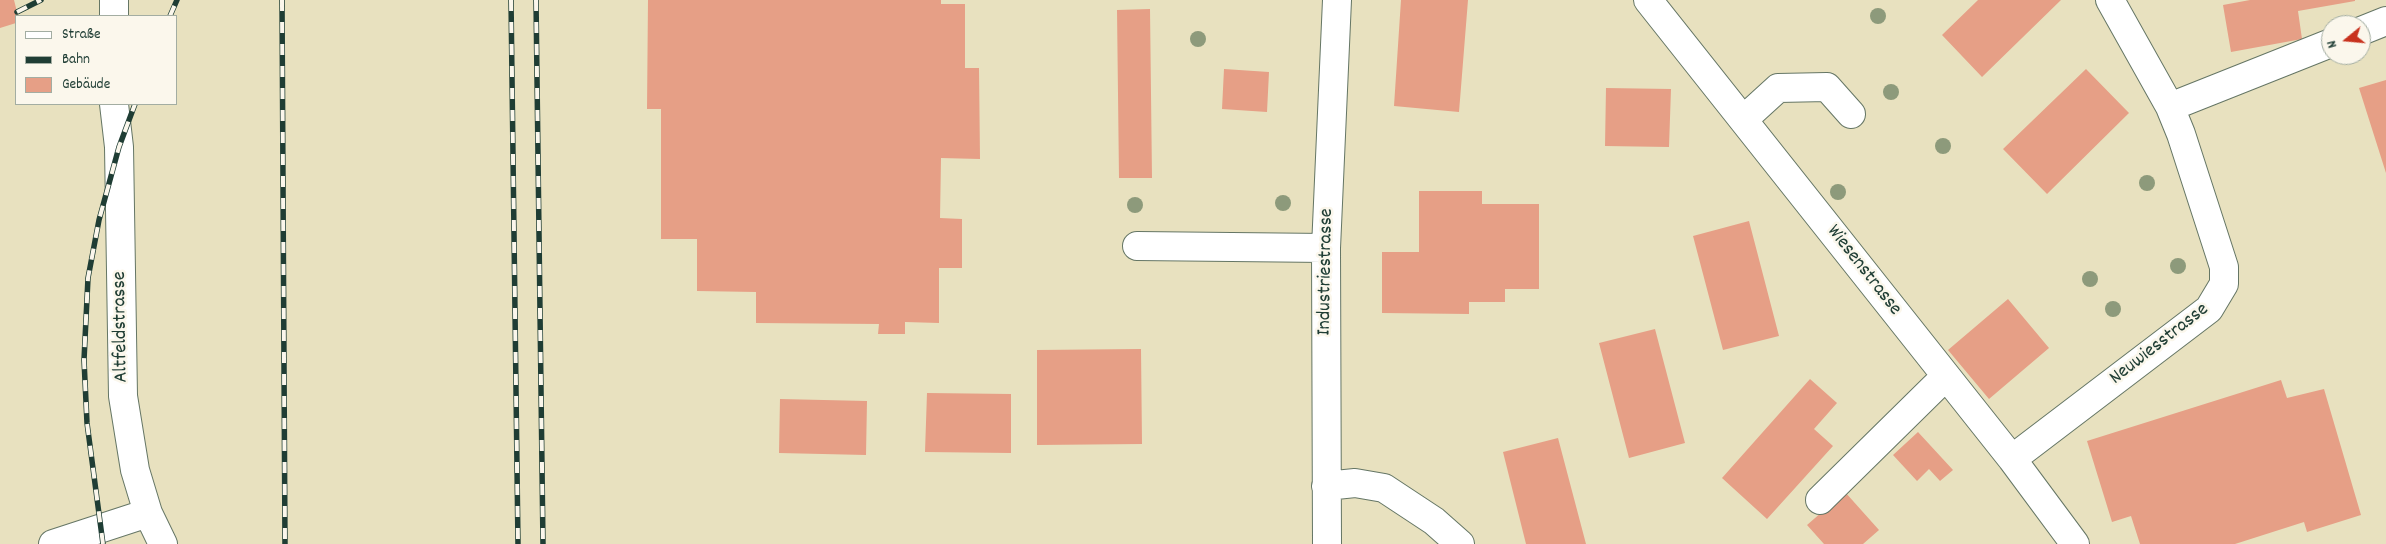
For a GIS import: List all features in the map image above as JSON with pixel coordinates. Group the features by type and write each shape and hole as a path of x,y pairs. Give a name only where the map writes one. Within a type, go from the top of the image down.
{"street":[{"path":"114,0 114,15"},
{"name":"Industriestrasse","path":"1327,544 1326,248 1337,0"},
{"name":"Wiesenstrasse","path":"1648,0 2012,459 2075,544"},
{"name":"Neuwiesstrasse","path":"2012,459 2209,309 2224,284 2224,267 2181,134 2170,107 2110,0"},
{"path":"2371,27 2386,21"},
{"path":"2170,107 2321,47"},
{"path":"1744,119 1778,88 1827,87 1851,114"},
{"name":"Altfeldstrasse","path":"114,105 119,147 123,396 135,470 148,513 162,544"},
{"path":"1136,246 1326,248"},
{"path":"1820,500 1946,376"},
{"path":"1326,486 1355,484 1384,488 1434,521 1460,544"},
{"path":"53,544 148,513"}],"building":[{"path":"0,0 14,0 18,15 15,15 15,23 0,28"},
{"path":"648,0 941,0 941,4 965,4 965,68 979,68 980,159 941,158 940,218 962,219 962,268 939,268 939,323 905,322 905,334 878,334 879,324 756,323 756,292 697,291 697,239 661,239 661,109 647,109"},
{"path":"1401,0 1468,0 1459,112 1394,106"},
{"path":"1978,0 2061,0 1982,77 1942,35"},
{"path":"2250,0 2355,1 2298,11 2302,39 2231,52 2223,5"},
{"path":"1150,9 1152,178 1119,178 1117,10"},
{"path":"1224,69 1269,72 1267,112 1222,109"},
{"path":"2086,69 2129,113 2047,194 2003,149"},
{"path":"2386,80 2386,173 2359,88"},
{"path":"1606,88 1671,89 1669,147 1605,146"},
{"path":"1419,191 1482,191 1482,204 1539,204 1539,289 1505,289 1505,302 1469,302 1469,314 1382,313 1382,252 1419,252"},
{"path":"1749,221 1779,336 1723,350 1693,236"},
{"path":"2008,299 2049,348 1989,399 1948,350"},
{"path":"1655,329 1685,443 1629,458 1599,343"},
{"path":"1141,349 1142,444 1037,445 1037,350"},
{"path":"1810,379 1837,403 1814,429 1833,446 1767,519 1722,478"},
{"path":"2281,380 2287,398 2324,389 2361,515 2307,532 2304,522 2235,544 2140,544 2131,516 2112,522 2087,441"},
{"path":"927,393 1011,394 1011,453 925,452"},
{"path":"780,399 867,401 866,455 779,453"},
{"path":"1918,432 1953,470 1940,481 1929,469 1917,481 1893,455"},
{"path":"1558,438 1586,544 1526,544 1503,452"},
{"path":"1845,492 1879,530 1863,544 1824,544 1807,525"}],"railway":[{"path":"17,12 41,0"},
{"path":"170,15 177,0"},
{"path":"282,0 285,544"},
{"path":"511,0 518,544"},
{"path":"536,0 543,544"},
{"path":"103,544 87,423 84,360 88,278 99,220 119,147 135,105"}]}
